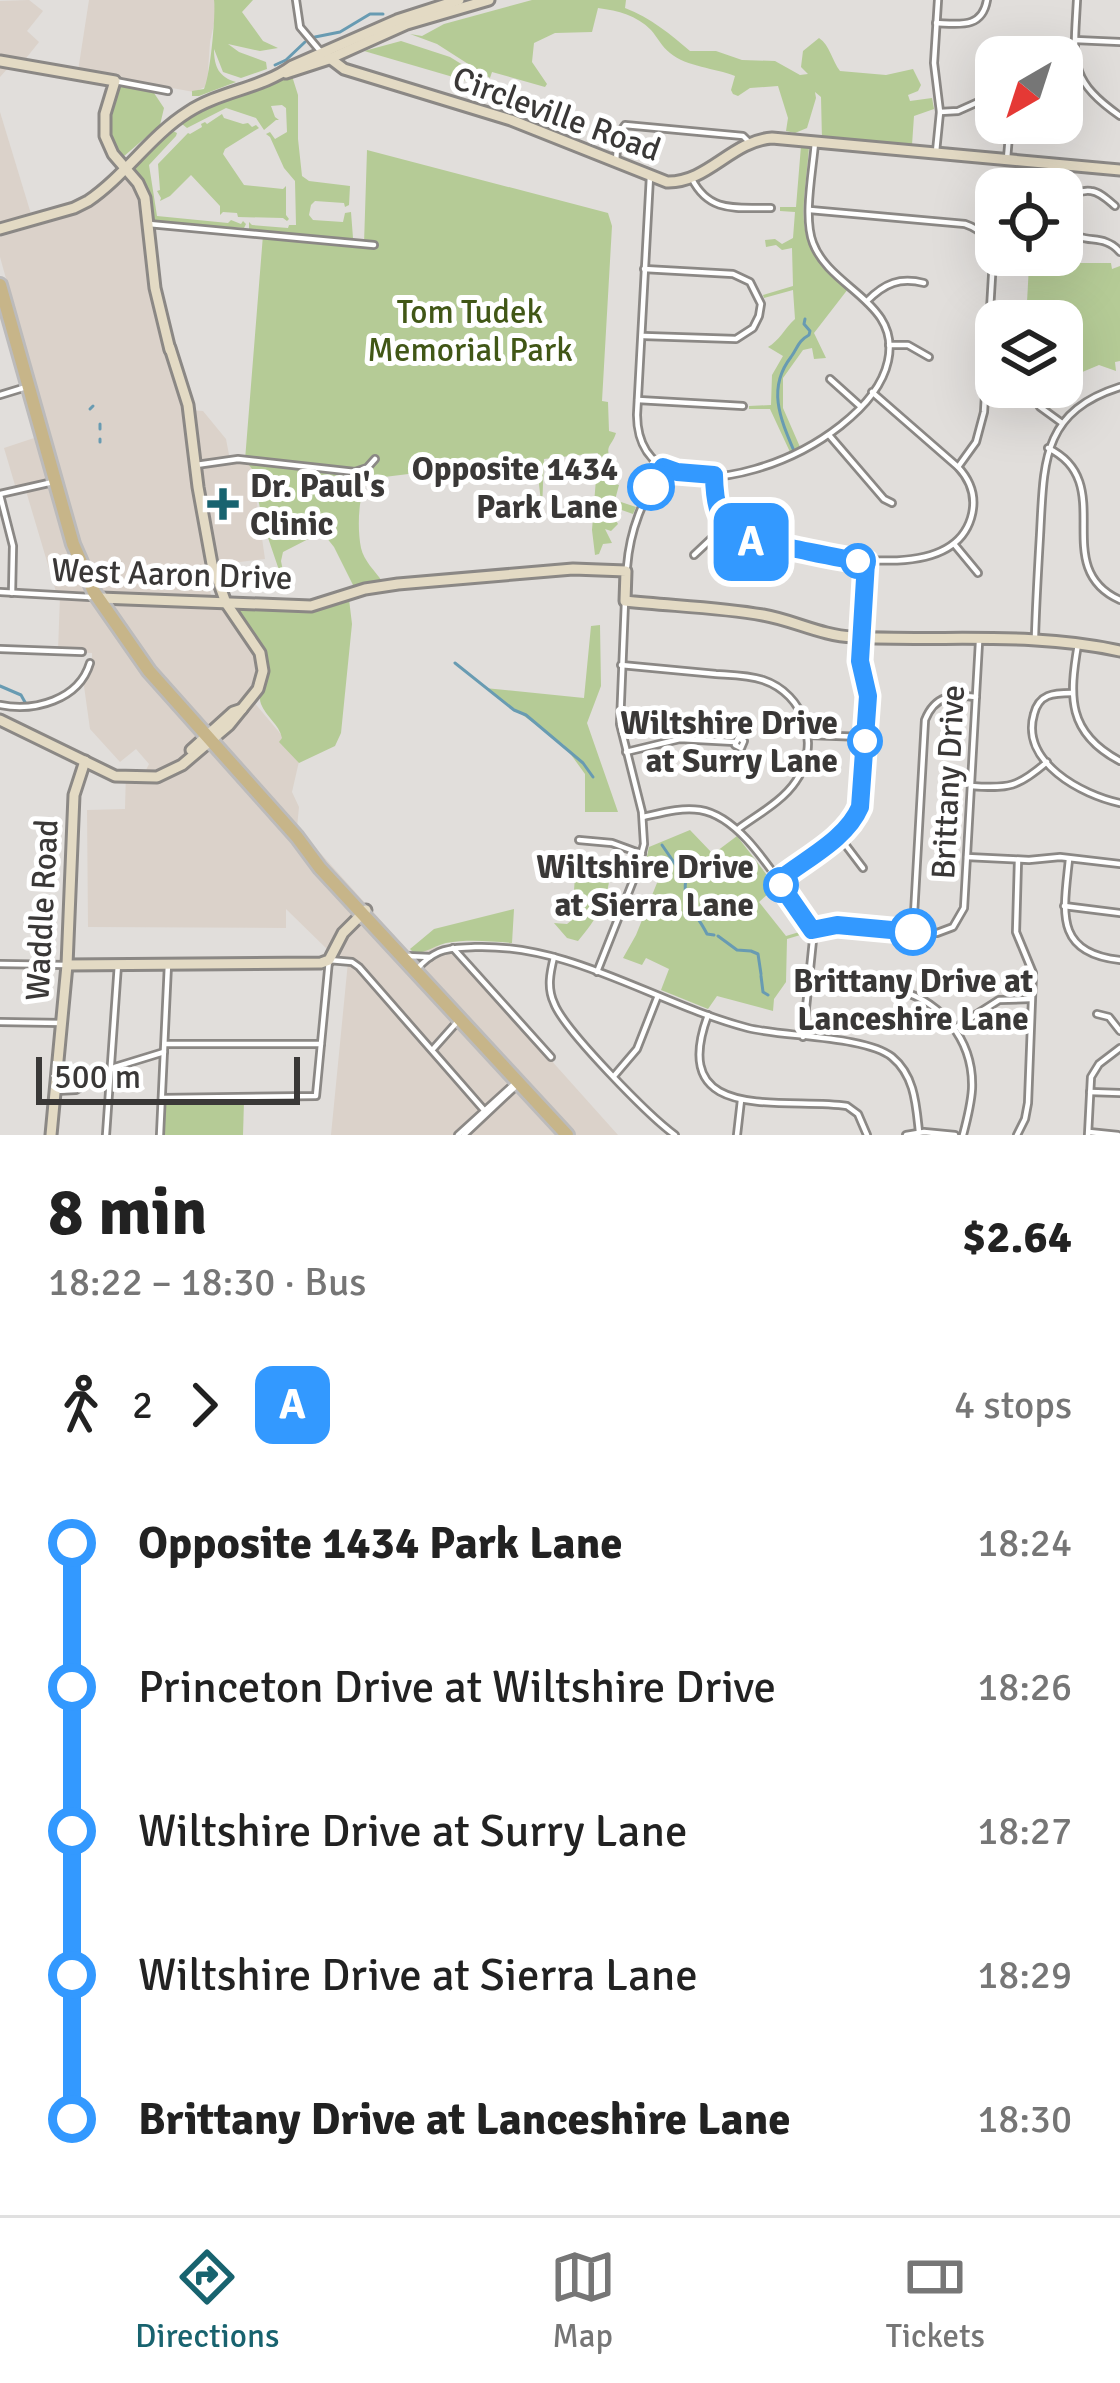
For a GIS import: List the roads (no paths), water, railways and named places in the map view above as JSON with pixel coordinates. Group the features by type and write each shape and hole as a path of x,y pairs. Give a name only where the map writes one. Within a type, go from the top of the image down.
{"main road":[{"path":"0,285 56,481 94,592 137,656 313,860 516,1074 567,1135"}],"street":[{"path":"296,0 297,18 314,50 309,59"},
{"path":"283,73 290,74 397,20 460,0"},
{"path":"0,229 83,204 172,123 226,92 309,59 348,50 418,19 489,0"},
{"path":"936,23 972,23 982,15 987,0"},
{"path":"1075,36 1077,0"},
{"path":"937,2 937,152"},
{"path":"1083,40 1120,42"},
{"path":"311,42 326,56"},
{"path":"348,50 343,62 350,71"},
{"name":"Circleville Road","path":"326,56 350,71 511,120 672,182 692,178 749,142"},
{"path":"0,61 168,92"},
{"path":"0,720 108,772 157,770 179,760 242,709 256,692 262,666 258,650 219,585 188,413 158,297 144,194 110,149 104,130 115,81"},
{"path":"1083,81 1093,97 1120,116"},
{"path":"940,112 975,103"},
{"path":"616,161 618,135 626,125 743,136 749,142 772,138 1120,170"},
{"path":"650,176 637,422 640,440 649,455 677,472 714,475 754,470 783,461 829,435 872,392 889,359 885,324 816,251 809,231 815,142"},
{"path":"1007,159 1008,144"},
{"path":"692,178 702,195 716,205 771,208"},
{"path":"1083,192 1094,191 1115,206"},
{"path":"810,210 965,224 987,239 993,259 984,412 976,442 958,466"},
{"path":"149,224 374,245"},
{"path":"1083,238 1108,241 1120,252"},
{"path":"641,335 736,339 753,328 760,310 758,293 734,274 644,269"},
{"path":"867,301 892,282 924,283"},
{"path":"889,345 908,346 928,357"},
{"path":"830,379 860,406"},
{"path":"1035,640 1048,448 1062,423 1091,398 1120,386"},
{"path":"0,395 29,387"},
{"path":"714,475 717,508 748,542 866,562 934,554 954,544 974,508 970,484 958,466 872,392"},
{"path":"638,400 743,406"},
{"path":"1041,408 1062,423"},
{"path":"829,435 892,503"},
{"path":"1048,448 1076,464 1089,486"},
{"path":"196,465 238,460 355,472 375,459"},
{"path":"597,972 642,854 643,817 620,724 626,571 637,514 663,467"},
{"path":"12,593 12,542 0,494 56,481"},
{"path":"1091,501 1091,574 1100,587 1120,600"},
{"path":"694,555 727,524"},
{"path":"0,542 12,542"},
{"path":"954,544 978,573"},
{"path":"778,881 838,835 860,807 868,696 860,661 866,562"},
{"name":"West Aaron Drive","path":"0,592 316,605 379,586 573,569 626,571"},
{"path":"205,602 218,596 219,585"},
{"path":"625,601 760,614 862,638 1035,640 1120,651"},
{"path":"236,618 236,608 244,604"},
{"name":"Brittany Drive","path":"812,930 837,925 944,932 960,919 979,638"},
{"path":"1078,643 1072,693 1076,715 1085,734 1120,761"},
{"path":"0,649 82,652"},
{"path":"0,705 31,707 55,700 83,679 90,664"},
{"path":"621,665 763,680 793,700 808,735 807,758 783,795 738,829"},
{"path":"1072,693 1049,694 1037,704 1032,732 1036,747 1077,787 1120,803"},
{"path":"913,932 925,720 930,708 944,698 976,697"},
{"path":"808,735 866,737"},
{"path":"626,752 680,739 735,742"},
{"name":"Waddle Road","path":"51,1135 67,965 74,795 85,761"},
{"path":"971,786 1013,786 1047,762"},
{"path":"643,817 698,810 722,818 738,829 778,881 812,930 802,1037"},
{"path":"838,835 863,868"},
{"path":"579,840 612,843 642,854"},
{"path":"967,857 1120,864"},
{"path":"1069,859 1064,907 1067,930 1078,946 1098,957 1120,960"},
{"path":"1017,1135 1028,1103 1032,1000 1032,966 1015,926 1018,860"},
{"path":"1064,907 1120,913"},
{"path":"162,1098 316,1096 329,960 343,933 363,912"},
{"path":"413,965 453,948 499,948 554,957 751,1029 871,1046 891,1056 906,1073 919,1132"},
{"path":"453,948 550,1057"},
{"path":"413,965 430,957"},
{"path":"554,957 550,982 555,1007 646,1111 675,1135"},
{"path":"0,964 355,963 484,1110"},
{"path":"106,1135 118,964"},
{"path":"160,1135 168,964"},
{"path":"809,980 907,992 937,1009 955,1028 966,1049 972,1081 970,1106 959,1135 906,1135"},
{"path":"614,1076 632,1056 658,995"},
{"path":"955,1028 999,1000 1032,1000"},
{"path":"1097,1014 1109,1017 1120,1031"},
{"path":"708,1015 698,1046 701,1068 714,1088 741,1100 847,1106 858,1114 867,1135"},
{"path":"433,1050 460,1018"},
{"path":"0,1022 62,1023"},
{"path":"55,1091 76,1090 165,1048 322,1044"},
{"path":"1118,1135 1089,1133 1095,1069 1120,1048"},
{"path":"461,1135 519,1082"},
{"path":"461,1135 519,1082"},
{"path":"1090,1092 1120,1093"},
{"path":"736,1135 741,1100"},
{"path":"470,1128 484,1110"}],"waterway":[{"path":"315,37 340,32 370,14 383,14"},
{"path":"275,65 305,42"},
{"path":"794,451 778,392 784,369 809,335 805,319"},
{"path":"90,409 93,406"},
{"path":"100,424 100,429"},
{"path":"455,663 526,715 593,777"},
{"path":"0,686 21,695 26,704"},
{"path":"662,845 686,880 686,894 707,934 714,935"},
{"path":"718,936 737,950 758,954 761,974"},
{"path":"761,976 763,992 768,995"}],"place":[{"name":"Opposite 1434 Park Lane","path":"651,487"},
{"name":"Dr. Paul's Clinic","path":"223,504"},
{"name":"Wiltshire Drive at Surry Lane","path":"865,741"},
{"name":"Wiltshire Drive at Sierra Lane","path":"781,885"},
{"name":"Brittany Drive at Lanceshire Lane","path":"913,932"}],"park label":[{"name":"Tom Tudek Memorial Park","path":"470,330"}]}
